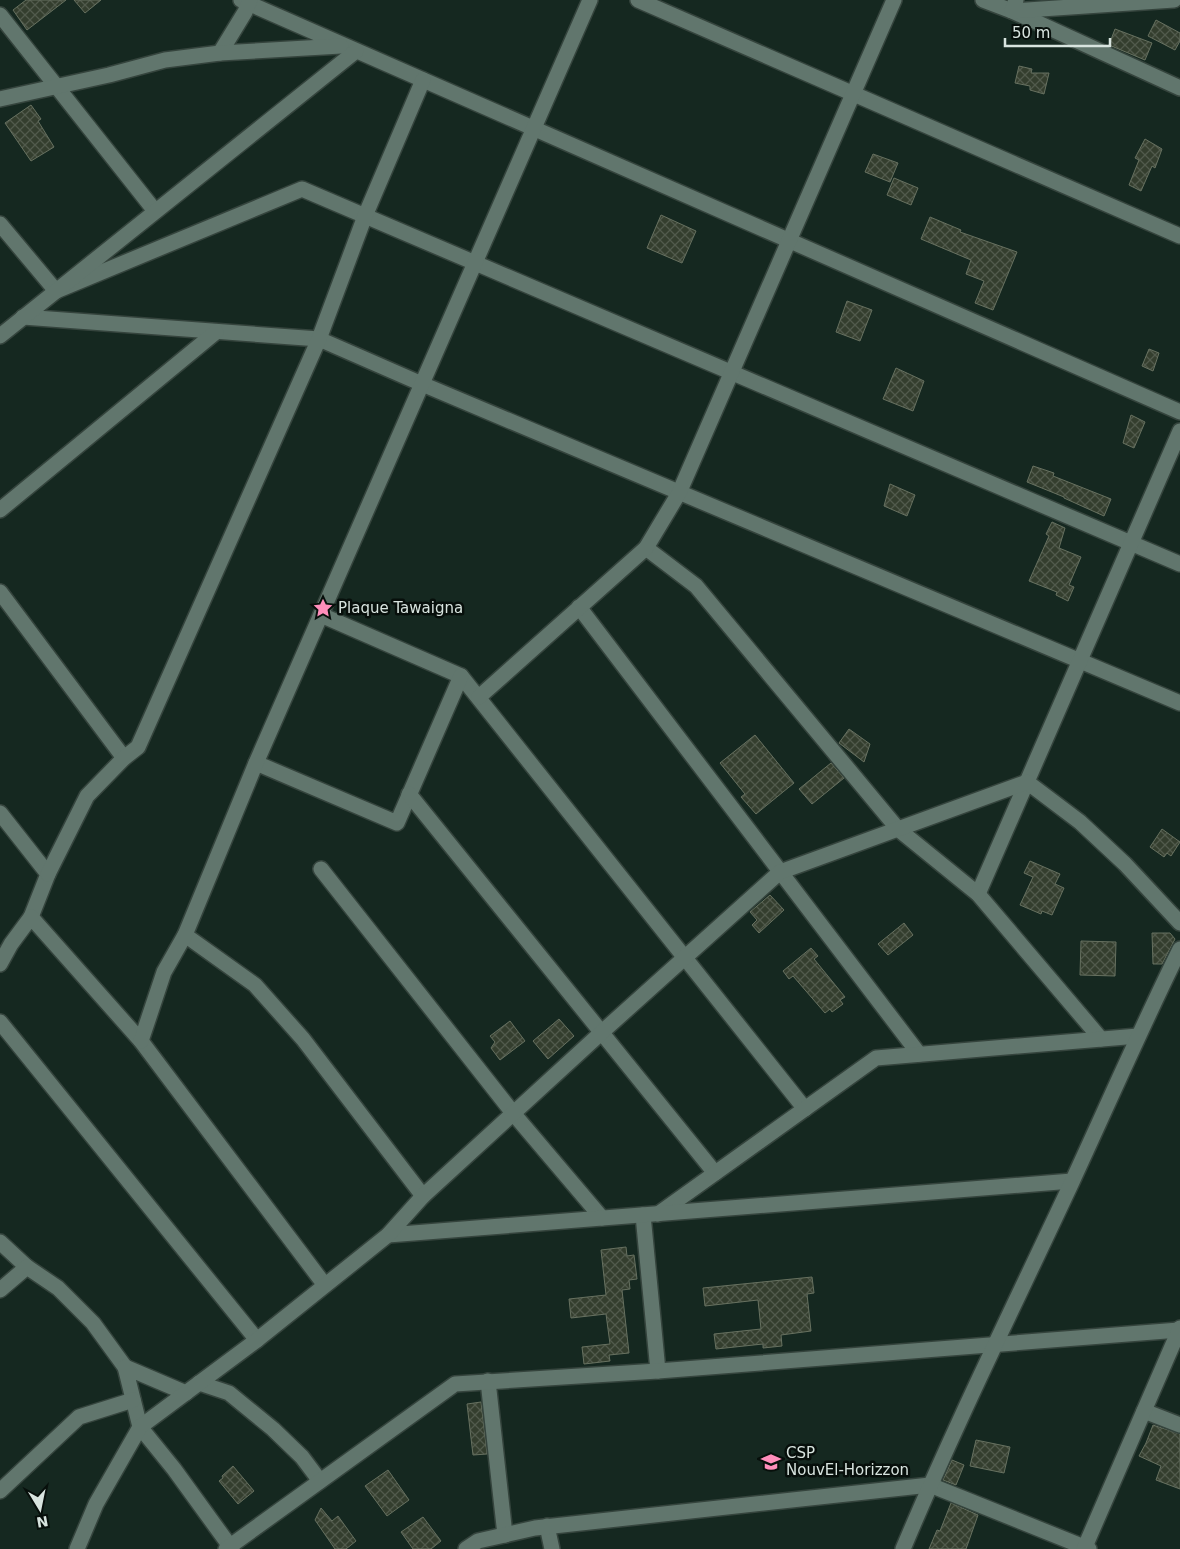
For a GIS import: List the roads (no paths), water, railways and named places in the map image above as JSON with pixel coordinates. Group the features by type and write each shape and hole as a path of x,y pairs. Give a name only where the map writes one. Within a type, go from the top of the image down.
{"street":[{"path":"141,1041 164,972 185,935 256,763 590,0"},
{"path":"638,0 1180,236"},
{"path":"479,698 646,548 679,492 894,0"},
{"path":"983,0 1014,5 1174,0"},
{"path":"220,53 245,12 247,1 1180,412"},
{"path":"1014,5 1180,88"},
{"path":"0,15 156,211"},
{"path":"0,99 109,75 165,60 220,53 350,48"},
{"path":"0,336 156,211 350,48"},
{"path":"0,964 11,944 31,916 48,874 88,796 124,758 138,747 319,339 365,216 423,80"},
{"path":"56,291 302,189 1180,564"},
{"path":"0,224 56,291"},
{"path":"24,317 319,339 1180,703"},
{"path":"0,510 216,332"},
{"path":"978,894 1180,431"},
{"path":"646,548 696,586 898,829 978,894 1101,1039"},
{"path":"0,592 124,758"},
{"path":"579,607 919,1054"},
{"path":"321,615 461,676 805,1109"},
{"path":"256,763 397,823 461,676"},
{"path":"77,1549 96,1504 140,1427 257,1340 324,1284 388,1235 423,1196 780,872 1027,782"},
{"path":"1027,782 1080,822 1125,864 1180,923"},
{"path":"409,794 715,1173"},
{"path":"0,813 48,874"},
{"path":"321,869 513,1114 602,1218"},
{"path":"31,916 141,1041 324,1284"},
{"path":"185,935 255,985 303,1039 423,1196"},
{"path":"903,1549 994,1344 1180,949"},
{"path":"0,1022 257,1340"},
{"path":"651,1214 715,1173 876,1058 1138,1036"},
{"path":"388,1235 1072,1181"},
{"path":"651,1214 658,1371"},
{"path":"0,1242 27,1266 58,1288 93,1323 125,1367 140,1427 174,1469 230,1548 455,1384 658,1371 1180,1329 1086,1548 930,1485 547,1526 478,1541 466,1549"},
{"path":"0,1290 27,1266"},
{"path":"125,1367 186,1393"},
{"path":"488,1381 505,1535"},
{"path":"198,1383 229,1393 274,1429 302,1457 320,1481"},
{"path":"0,1491 79,1417 133,1400"},
{"path":"1144,1411 1180,1425"},
{"path":"547,1526 552,1549"}],"place":[{"name":"Plaque Tawaigna","path":"323,608"},
{"name":"CSP NouvEl-Horizzon","path":"771,1462"}]}
